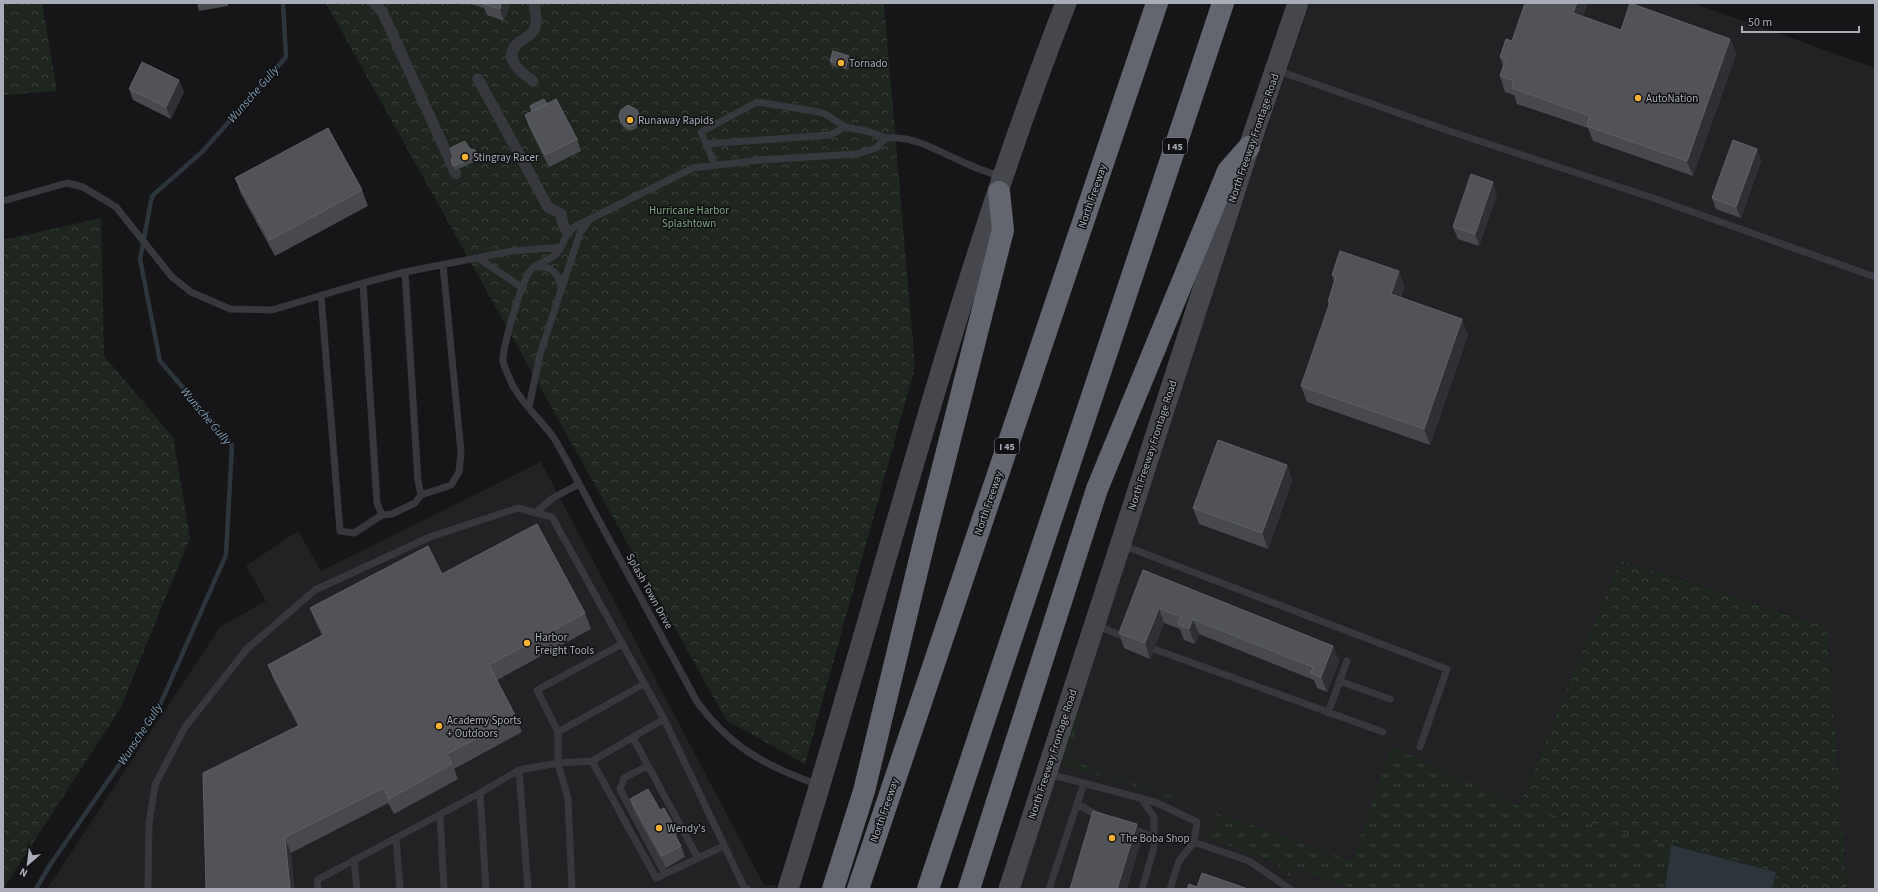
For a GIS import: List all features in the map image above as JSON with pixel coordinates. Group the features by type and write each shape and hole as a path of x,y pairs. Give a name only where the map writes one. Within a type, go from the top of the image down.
{"highway":[{"name":"North Freeway","path":"858,889 1157,3"},
{"name":"I 45","path":"928,889 1223,3"},
{"path":"969,889 1097,489 1228,171 1249,146"},
{"path":"833,889 864,791 926,534 1004,230 1001,185"}],"main road":[{"path":"788,889 821,786 924,430 1001,185 1066,3"},
{"name":"North Freeway Frontage Road","path":"1009,889 1249,146 1298,3"}],"street":[{"path":"374,3 382,11 456,174"},
{"path":"533,81 516,67 511,58 512,51 517,44 530,36 535,27 537,19 534,3"},
{"path":"478,79 548,207 561,214 563,225 568,232"}],"lane":[{"path":"1276,70 1460,135 1646,195 1875,277"},
{"path":"715,165 700,132 758,102 819,112 828,115 844,127 867,131 886,138 898,137 913,140 970,165 1001,185"},
{"path":"706,144 830,135 844,127"},
{"path":"478,258 523,288 527,276 532,268 556,254 568,232 599,214 693,168 776,159 856,154 876,148 886,138"},
{"path":"3,201 67,183 83,186 116,207 172,277 191,292 230,309 272,310 321,294 405,272 512,251 561,247"},
{"path":"529,407 540,354 580,233 591,219 599,214"},
{"path":"321,294 340,531 354,532 382,515 398,511 415,503 421,495 451,485 459,472 460,452 443,265"},
{"path":"532,268 542,266 554,271 560,282 561,291"},
{"path":"405,272 418,481 421,495"},
{"path":"363,283 376,502 382,515"},
{"name":"Splash Town Drive","path":"523,288 505,344 503,361 517,393 546,427 579,484 696,700 710,719 726,736 756,758 789,775 821,786"},
{"path":"535,513 554,498 579,484"},
{"path":"148,889 149,824 155,785 185,727 247,649 315,590 430,537 518,508 552,517 664,719 744,888"},
{"path":"1120,545 1447,669 1420,747"},
{"path":"1094,624 1128,638"},
{"path":"572,889 568,799 558,763 558,732 537,690 622,644"},
{"path":"1154,649 1383,732"},
{"path":"1328,713 1346,661"},
{"path":"1340,681 1390,699"},
{"path":"558,732 644,684"},
{"path":"318,889 318,880 440,815 519,770 558,763 592,760 664,719"},
{"path":"633,738 698,858"},
{"path":"592,760 656,878 724,846"},
{"path":"647,766 624,778 620,789 665,874"},
{"path":"519,770 528,889"},
{"path":"1046,773 1155,802 1197,822 1194,842 1179,861 1170,889"},
{"path":"1049,889 1084,783"},
{"path":"480,793 486,889"},
{"path":"1141,798 1154,818 1154,848 1142,889"},
{"path":"1077,804 1096,815 1110,820"},
{"path":"440,815 444,889"},
{"path":"1125,826 1154,837"},
{"path":"396,838 400,889"},
{"path":"1194,842 1248,860 1290,889"},
{"path":"354,860 357,889"}],"shaded area":[{"path":"1310,3 1693,3 1875,68 1875,889 1847,889 1827,627 1621,560 1519,806 1391,747 1345,885 1355,889 1016,889 1110,586"},
{"path":"541,462 764,885 776,885 774,889 47,889 220,627 266,601 246,566 298,531 321,571"},
{"path":"1671,845 1776,872 1772,889 1665,889"}],"green space":[{"path":"3,3 42,3 57,91 3,95"},
{"name":"Hurricane Harbor Splashtown","path":"326,3 884,3 915,367 805,764 726,720"},
{"path":"101,218 104,356 173,437 190,538 120,709 3,889 3,240"},
{"path":"1620,560 1827,627 1847,889 1772,889 1776,872 1519,806"},
{"path":"1082,712 1068,759 1352,861 1391,746 1519,806 1671,845 1665,889 1355,889 1293,867 1290,876 1288,876 1278,864 1272,861 1210,839 1208,833 1213,831 1218,815 1117,780 1065,767 1061,761 1060,754 1063,740 1076,713"}],"building":[{"path":"501,3 500,9 483,4"},
{"path":"1525,3 1577,3 1573,13 1621,30 1630,3 1730,39 1687,161 1587,126 1590,116 1512,88 1514,81 1500,76 1506,59 1500,57 1506,39 1512,41"},
{"path":"833,51 849,56 846,66 830,61"},
{"path":"142,62 179,80 166,107 129,89"},
{"path":"544,99 547,104 532,111 530,106"},
{"path":"556,99 577,139 545,155 525,115"},
{"name":"Runaway Rapids","path":"628,105 637,110 639,115 636,124 628,127 621,123 619,116 621,110"},
{"path":"328,128 362,190 270,240 235,178"},
{"path":"1733,140 1757,149 1736,207 1712,198"},
{"name":"Stingray Racer","path":"465,141 470,149 475,150 477,156 453,166 451,160 453,156 450,148"},
{"path":"1471,174 1493,182 1475,234 1453,227"},
{"path":"1340,251 1399,271 1391,294 1462,319 1424,429 1301,386 1330,302 1328,302 1336,276 1332,275"},
{"path":"1218,440 1287,465 1262,533 1193,508"},
{"path":"537,524 585,613 489,665 516,717 447,754 452,764 389,799 383,788 285,837 290,889 206,889 203,773 300,725 268,665 325,634 310,608 428,546 442,574"},
{"path":"1143,570 1333,646 1321,677 1311,673 1313,667 1193,619 1189,629 1178,624 1181,617 1159,608 1145,643 1119,633"},
{"name":"Wendy's","path":"648,789 660,810 664,808 672,822 669,824 681,846 662,856 630,799"},
{"path":"1093,811 1137,824 1117,889 1070,889"},
{"path":"1202,873 1248,889 1187,889 1189,884 1197,887"}],"waterway":[{"name":"Wunsche Gully","path":"36,889 50,865 159,707 226,555 232,445 160,361 140,259 152,196 203,151 286,57 283,3"}],"place":[{"name":"Tornado","path":"841,63"},
{"name":"AutoNation","path":"1638,98"},
{"name":"Runaway Rapids","path":"630,120"},
{"name":"Stingray Racer","path":"465,157"},
{"name":"Harbor Freight Tools","path":"527,643"},
{"name":"Academy Sports + Outdoors","path":"439,726"},
{"name":"Wendy's","path":"659,828"},
{"name":"The Boba Shop","path":"1112,838"}]}
